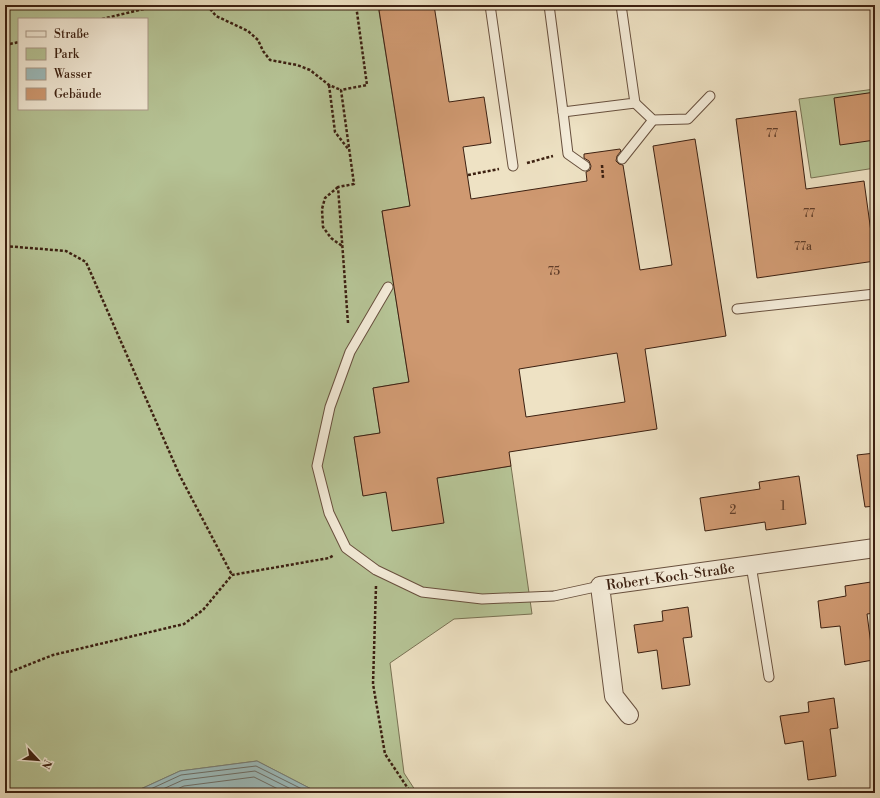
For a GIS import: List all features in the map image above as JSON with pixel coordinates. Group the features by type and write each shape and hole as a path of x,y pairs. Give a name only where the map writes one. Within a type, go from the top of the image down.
{"street":[{"name":"Robert-Koch-Straße","path":"629,715 614,696 600,586 875,548"}],"lane":[{"path":"490,5 513,166"},
{"path":"549,5 568,154 585,166"},
{"path":"621,5 635,103 653,120 688,118 710,96"},
{"path":"563,112 635,103"},
{"path":"622,159 653,120"},
{"path":"388,287 350,352 330,407 317,466 329,513 346,548 376,570 422,592 482,599 554,596 600,586"},
{"path":"737,309 875,294"},
{"path":"752,565 769,677"}],"path":[{"path":"106,18 160,5"},
{"path":"207,5 216,16 248,31 258,40 263,51 270,60 304,67 329,85 341,90 367,85 356,5"},
{"path":"5,45 18,42"},
{"path":"329,85 335,132 350,151"},
{"path":"341,90 354,184 338,187 325,198 322,209 323,227 331,238 343,247"},
{"path":"602,163 603,178"},
{"path":"338,187 350,352"},
{"path":"5,246 66,251 86,262 180,476 232,575"},
{"path":"5,674 53,655 184,624 203,610 232,575 329,558 346,548"},
{"path":"376,570 373,684 386,754 411,793"}],"green space":[{"path":"5,5 378,5 410,206 382,211 409,382 373,388 380,433 354,437 363,495 386,492 437,478 511,466 532,614 454,619 390,663 404,773 417,793 319,793 257,761 180,771 132,793 5,793"},
{"path":"875,89 875,168 811,178 799,99"}],"water":[{"path":"257,761 319,793 132,793 180,771"}],"building":[{"path":"412,5 434,5 449,102 484,97 491,143 463,147 471,199 587,181 586,172 590,170 591,166 589,161 584,158 584,154 620,149 621,151 617,156 616,161 623,165 640,270 672,265 653,146 695,139 726,336 645,349 657,429 509,452 511,466 437,478 444,523 392,531 386,492 363,496 354,437 380,433 373,388 409,382 382,211 410,206 379,10","holes":["617,353 625,402 526,417 519,369"]},
{"path":"875,92 875,140 840,145 834,98"},
{"path":"796,111 806,189 864,181 875,261 757,278 736,119"},
{"path":"875,453 875,506 865,507 857,455"},
{"path":"799,476 806,524 766,530 765,522 705,531 700,498 760,489 759,482"},
{"path":"871,582 875,613 867,614 873,660 845,665 840,626 821,628 818,601 846,596 845,586"},
{"path":"688,607 692,637 683,638 690,685 662,689 657,650 638,653 634,625 663,621 662,611"},
{"path":"834,698 838,728 830,729 836,776 808,780 803,741 785,744 780,716 809,712 808,702"}]}
